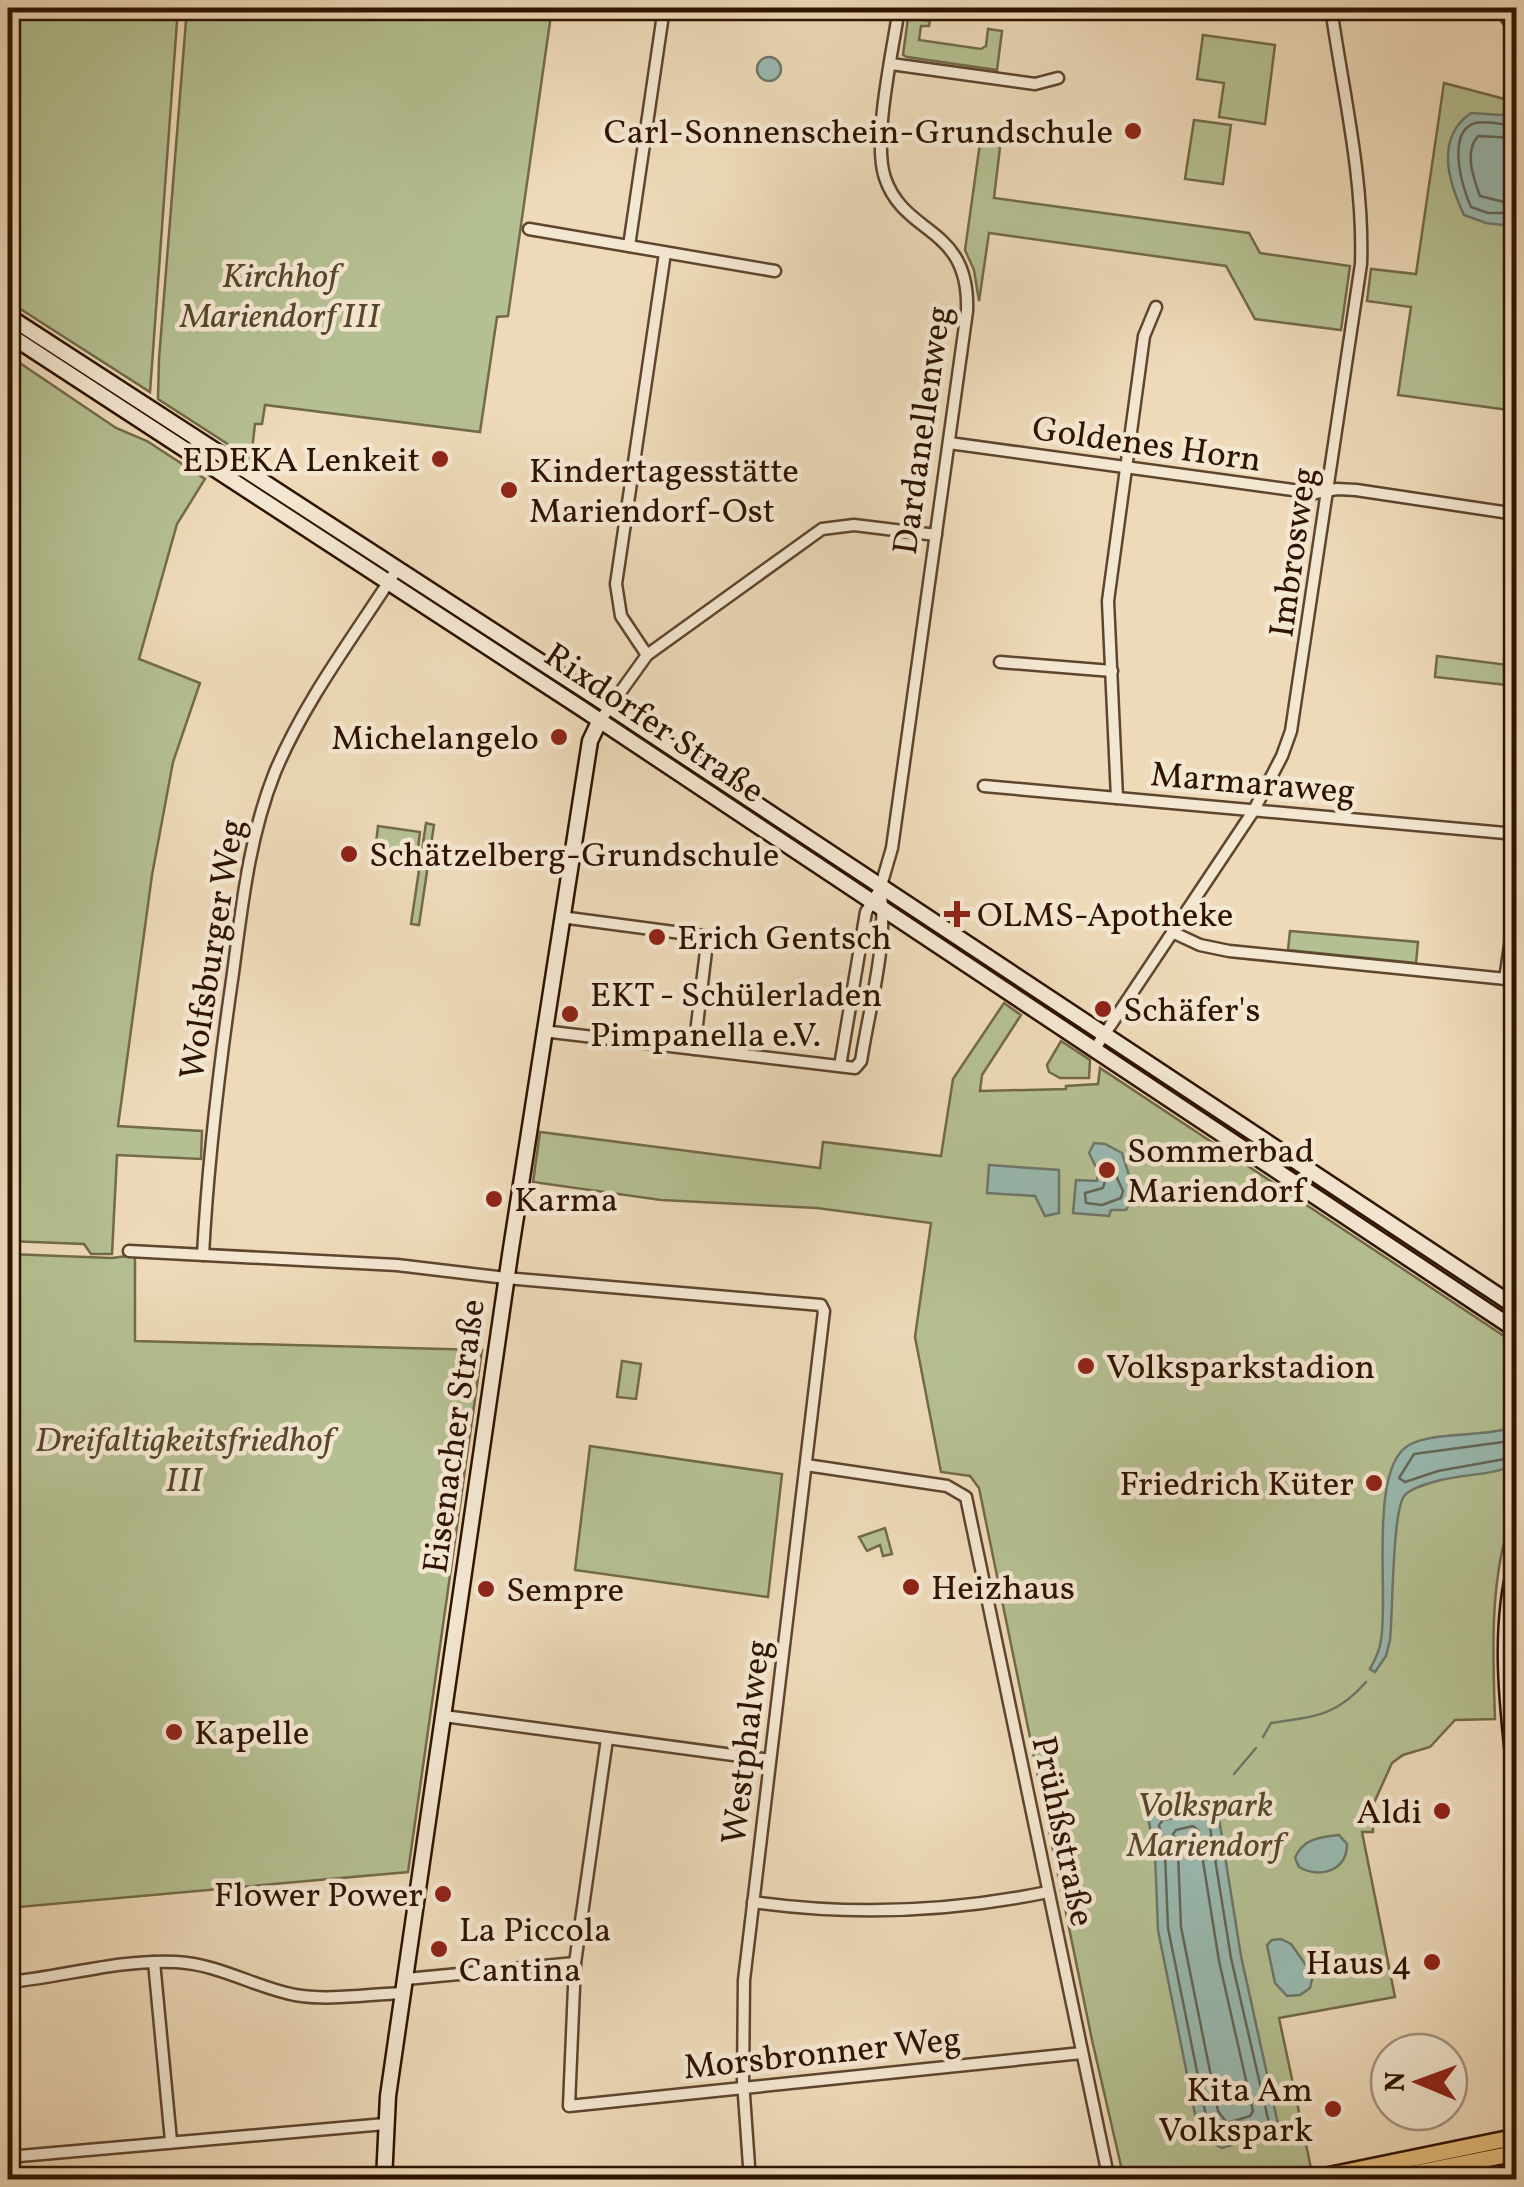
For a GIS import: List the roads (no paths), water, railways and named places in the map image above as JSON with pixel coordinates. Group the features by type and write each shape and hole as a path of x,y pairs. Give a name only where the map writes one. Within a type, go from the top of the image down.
{"main road":[{"path":"1306,2180 1516,2137"},
{"path":"1381,2180 1516,2153"}],"street":[{"path":"629,246 664,8"},
{"name":"Dardanellenweg","path":"880,888 892,848 968,289 956,257 900,202 885,177 880,146 899,8"},
{"name":"Imbrosweg","path":"1094,1050 1254,810 1276,770 1291,730 1362,243 1358,187 1331,8"},
{"path":"1500,8 1516,32"},
{"path":"891,64 1035,84 1058,78"},
{"path":"528,229 775,271"},
{"path":"647,656 621,616 616,584 664,252"},
{"path":"1117,798 1108,601 1144,336 1156,307"},
{"name":"Rixdorfer Straße","path":"8,316 212,448 600,722 1516,1330"},
{"name":"Rixdorfer Straße","path":"8,334 204,462 609,707 1516,1308"},
{"name":"Goldenes Horn","path":"948,444 1315,493 1356,490 1516,514"},
{"path":"204,462 212,448"},
{"name":"Eisenacher Straße","path":"384,2180 385,2124 506,1278 591,735 647,656 822,529 854,525 936,535"},
{"name":"Wolfsburger Weg","path":"203,1254 212,1117 248,869 261,811 302,717 393,576"},
{"path":"1000,662 1112,671"},
{"path":"633,744 642,730"},
{"name":"Marmaraweg","path":"984,786 1516,834"},
{"path":"840,1066 870,901 880,888"},
{"path":"543,1031 856,1068 862,1057 884,910 880,888"},
{"path":"1172,932 1229,951 1511,980 1516,905"},
{"path":"561,917 704,936 707,943 694,1049"},
{"path":"129,1251 397,1265 506,1278"},
{"path":"1451,1288 1462,1272"},
{"name":"Westphalweg","path":"506,1278 816,1304 824,1311 744,1980 743,2088 750,2180"},
{"name":"Prühßstraße","path":"806,1464 947,1486 963,1494 968,1504 1110,2180"},
{"path":"1516,1564 1509,1619 1516,1780"},
{"path":"444,1716 770,1760"},
{"path":"8,1982 60,1977 90,1967 154,1962 201,1964 297,1995 405,1986 576,1963 607,1738"},
{"path":"753,1902 813,1910 921,1910 1048,1892"},
{"path":"154,1962 170,2141"},
{"name":"Morsbronner Weg","path":"576,1963 569,2106 1082,2053"},
{"path":"8,2157 385,2124"}],"water":[{"path":"769,57 781,69 769,81 757,69"},
{"path":"1471,113 1516,116 1516,218 1511,226 1464,215 1453,188 1449,147 1452,135"},
{"path":"1094,1143 1122,1153 1135,1194 1126,1210 1111,1210 1109,1216 1073,1213 1076,1180 1097,1181 1098,1171 1089,1153"},
{"path":"989,1165 1059,1170 1059,1213 1045,1216 1035,1196 987,1193"},
{"path":"1516,1426 1516,1465 1437,1481 1405,1495 1395,1540 1390,1640 1386,1656 1375,1672 1370,1669 1380,1647 1383,1620 1384,1505 1396,1458 1409,1445 1420,1441"},
{"path":"1213,1800 1217,1806 1241,1956 1280,2133 1278,2137 1251,2139 1222,2148 1208,2141 1196,2119 1158,1930 1155,1854 1148,1817 1151,1812"},
{"path":"1339,1835 1347,1844 1337,1866 1323,1872 1299,1867 1295,1858 1307,1843"},
{"path":"1281,1939 1291,1944 1313,1975 1310,1988 1300,1995 1287,1996 1275,1983 1267,1945"}],"waterway":[{"path":"1263,1737 1271,1723 1334,1708 1366,1682"},
{"path":"1234,1774 1256,1748"}],"place":[{"name":"Carl-Sonnenschein-Grundschule","path":"1133,131"},
{"name":"EDEKA Lenkeit","path":"440,459"},
{"name":"Kindertagesstätte Mariendorf-Ost","path":"509,490"},
{"name":"Michelangelo","path":"559,737"},
{"name":"Schätzelberg-Grundschule","path":"349,854"},
{"name":"OLMS-Apotheke","path":"957,914"},
{"name":"Erich Gentsch","path":"657,937"},
{"name":"Schäfer's","path":"1103,1009"},
{"name":"EKT - Schülerladen Pimpanella e.V.","path":"570,1014"},
{"name":"Sommerbad Mariendorf","path":"1107,1170"},
{"name":"Karma","path":"494,1199"},
{"name":"Volksparkstadion","path":"1086,1366"},
{"name":"Friedrich Küter","path":"1374,1483"},
{"name":"Heizhaus","path":"911,1587"},
{"name":"Sempre","path":"486,1589"},
{"name":"Kapelle","path":"174,1732"},
{"name":"Aldi","path":"1442,1811"},
{"name":"Flower Power","path":"443,1894"},
{"name":"La Piccola Cantina","path":"439,1949"},
{"name":"Haus 4","path":"1432,1962"},
{"name":"Kita Am Volkspark","path":"1333,2109"}],"park label":[{"name":"Kirchhof Mariendorf III","path":"280,295"},
{"name":"Dreifaltigkeitsfriedhof III","path":"184,1459"},
{"name":"Volkspark Mariendorf","path":"1205,1824"}]}
